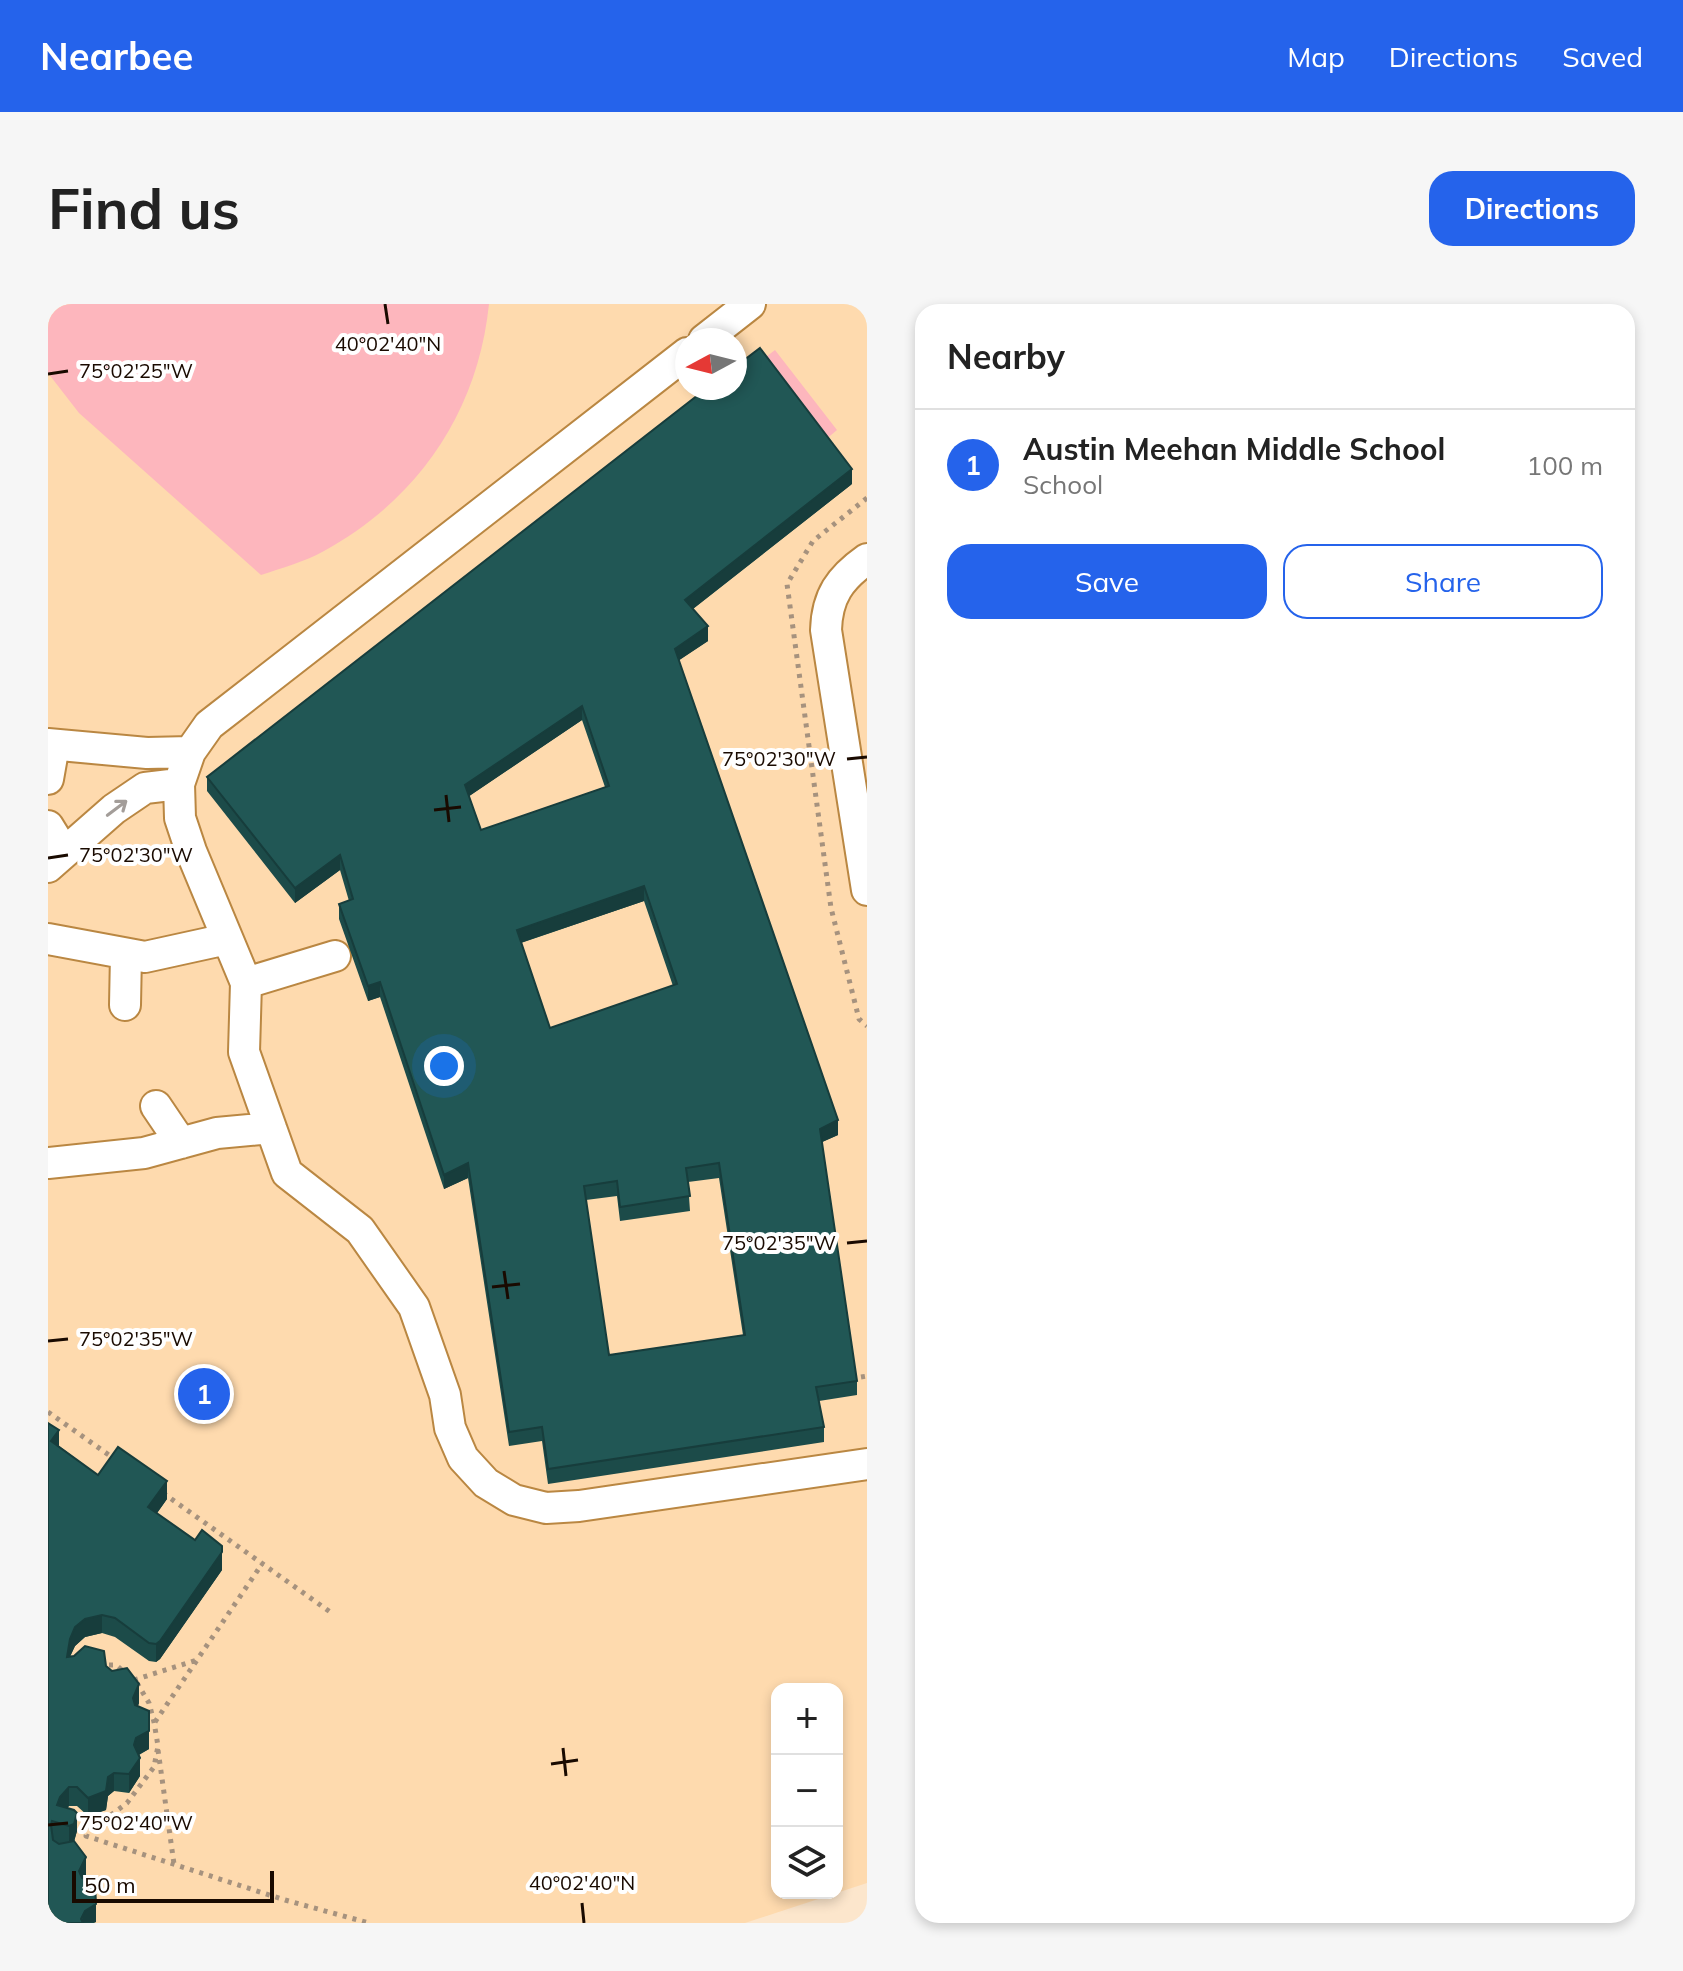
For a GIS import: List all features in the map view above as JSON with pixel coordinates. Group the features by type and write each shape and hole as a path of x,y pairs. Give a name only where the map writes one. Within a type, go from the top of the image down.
{"lane":[{"path":"719,328 750,304"},
{"path":"675,362 209,725 190,752 179,784 180,818 246,983 244,1052 287,1173 360,1230 414,1307 445,1395 450,1428 463,1458 486,1483 514,1500 546,1508 579,1506 867,1464"},
{"path":"867,559 849,572 835,590 826,611 826,630 867,890"},
{"path":"48,779 51,744 147,753 190,752"},
{"path":"48,826 56,860 114,809 145,788 179,784"},
{"path":"48,939 145,957 227,939"},
{"path":"125,1005 126,954"},
{"path":"246,983 335,956"},
{"path":"156,1106 181,1143"},
{"path":"48,1163 144,1153 217,1133 271,1128"}],"path":[{"path":"48,1412 124,1465"},
{"path":"162,1492 333,1614"},
{"path":"154,1722 262,1564"},
{"path":"134,1680 197,1660"},
{"path":"98,1665 116,1665 134,1680 149,1703 174,1864"},
{"path":"158,1746 154,1767 127,1803 111,1815 90,1821 86,1836 285,1900 369,1923"}],"shaded area":[{"path":"48,304 867,304 867,1883 843,1891 843,1683 771,1683 771,1899 818,1899 745,1923 48,1923"},
{"path":"48,304 489,304 483,343 472,380 438,448 415,478 388,506 358,530 316,555 261,575 79,413 48,373"},
{"path":"775,350 837,430 824,441 762,360"}],"building":[{"path":"760,348 852,469 685,600 708,626 675,649 838,1120 820,1129 857,1381 816,1387 824,1427 548,1469 542,1427 509,1432 468,1163 444,1175 380,982 368,986 339,904 353,899 340,855 295,888 207,777 692,400 747,400 747,358","holes":["582,706 609,786 481,830 465,785","644,886 677,984 550,1028 517,930","719,1163 745,1335 609,1355 584,1186 617,1181 620,1207 690,1196 686,1168"]},
{"path":"48,1423 59,1430 51,1441 98,1475 118,1447 167,1481 148,1507 195,1540 202,1530 222,1546 222,1552 156,1644 149,1643 115,1618 102,1615 85,1619 75,1627 70,1639 67,1657 74,1656 85,1646 104,1651 106,1666 112,1671 127,1668 139,1684 133,1698 135,1705 149,1711 149,1731 136,1738 134,1745 140,1758 129,1774 114,1773 108,1777 106,1791 88,1798 77,1787 69,1787 57,1805 77,1813 74,1824 69,1826 52,1821 53,1840 59,1844 74,1841 86,1857 79,1871 82,1878 95,1883 96,1904 85,1911 81,1919 83,1923 48,1923"}],"place":[{"name":"Austin Meehan Middle School","path":"204,1394"}]}
